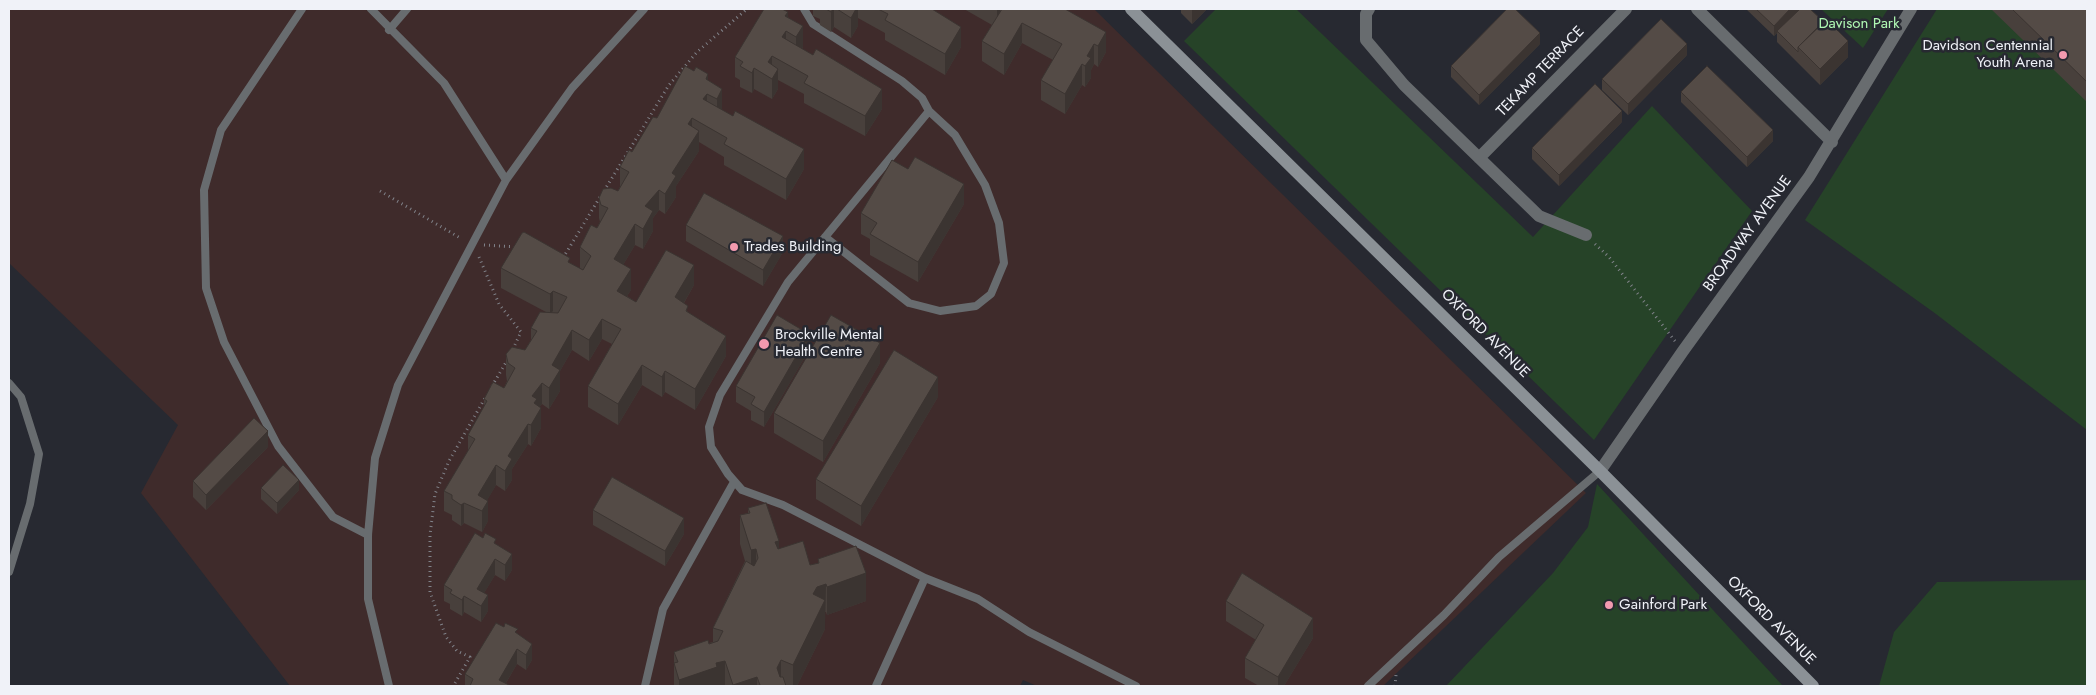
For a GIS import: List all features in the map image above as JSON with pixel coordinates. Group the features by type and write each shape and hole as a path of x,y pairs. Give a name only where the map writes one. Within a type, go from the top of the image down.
{"street":[{"name":"OXFORD AVENUE","path":"1131,9 1600,471 1813,686"},
{"path":"1369,9 1366,14 1366,40 1404,85 1539,216 1586,235"},
{"name":"TEKAMP TERRACE","path":"1480,158 1626,9"},
{"path":"1697,9 1832,142"},
{"name":"BROADWAY AVENUE","path":"1600,471 1683,351 1809,177 1911,9"}],"lane":[{"path":"302,9 221,130 204,190 206,288 224,342 278,446 333,517 368,536"},
{"path":"370,9 444,83 506,180"},
{"path":"389,30 407,9"},
{"path":"389,686 368,599 368,536 375,458 398,385 506,180 572,88 644,9"},
{"path":"804,9 813,24 902,81 922,98 929,112 954,135 985,185 999,223 1004,263 991,294 976,306 940,311 909,303 825,237"},
{"path":"929,112 788,282 720,395 709,427 711,447 734,482 742,490 783,505 926,578 978,600 1030,632 1136,686"},
{"path":"9,384 21,396 39,454 30,504 9,572"},
{"path":"1368,686 1444,615 1499,558 1600,471"},
{"path":"645,686 663,609 734,482"},
{"path":"876,686 926,578"}],"path":[{"path":"562,260 668,85 697,52 747,9"},
{"path":"380,191 472,245 524,248"},
{"path":"1586,235 1609,257 1683,351"},
{"path":"455,683 470,657 457,651 446,637 430,592 430,534 436,494 449,461 517,343 521,332 499,304 484,267 472,245"}],"shaded area":[{"name":"Brockville Mental Health Centre","path":"9,9 1094,9 1586,493 1383,686 1037,686 1023,680 1020,686 290,686 141,493 178,425 9,263"}],"green space":[{"path":"1216,9 1296,9 1533,237 1652,106 1752,211 1594,440 1184,41"},
{"name":"Davison Park","path":"1821,9 1888,9 1863,48"},
{"path":"1937,9 2087,9 2087,430 1936,314 1805,220"},
{"path":"1597,484 1783,686 1446,686 1553,573 1588,527"},
{"path":"2087,580 2087,686 1879,686 1894,632 1937,582"}],"building":[{"path":"764,9 782,9 788,12 785,16 803,26 796,37 786,31 782,37 813,55 816,49 882,89 865,116 804,83 808,76 772,56 768,62 778,69 772,79 754,68 752,73 740,66 743,62 735,57"},
{"path":"837,9 856,9 851,18"},
{"path":"878,9 932,9 961,27 945,54 885,20 888,14"},
{"path":"1002,9 1065,9 1106,32 1098,46 1094,44 1087,56 1091,58 1085,66 1082,64 1065,94 1041,80 1062,44 1022,23 1004,54 982,41"},
{"path":"1507,9 1515,9 1540,33 1479,95 1451,66"},
{"path":"1756,9 1790,9 1774,26"},
{"path":"1800,9 1810,9 1824,22 1798,47 1798,52 1777,31"},
{"name":"Davidson Centennial Youth Arena","path":"2012,9 2087,9 2087,82"},
{"path":"1661,19 1687,44 1628,104 1602,79"},
{"path":"1826,19 1848,41 1820,69 1798,47"},
{"path":"685,66 694,71 696,67 708,74 706,79 722,89 717,99 707,94 703,99 733,116 735,111 804,149 786,179 724,144 727,138 692,118 688,124 699,131 672,173 676,176 665,194 659,190 645,206 653,211 643,229 635,224 614,259 631,269 617,291 636,302 666,250 694,265 675,297 688,306 686,311 726,336 695,389 665,371 662,377 642,365 618,404 588,386 621,329 602,319 589,340 572,330 552,365 560,370 549,388 542,383 532,396 537,399 534,403 541,408 531,425 528,424 508,456 512,459 505,471 496,465 478,495 488,501 482,511 464,503 461,505 452,499 452,495 444,491 475,439 468,435 487,401 484,399 493,382 504,388 515,368 508,363 506,354 512,347 525,350 537,331 531,328 540,312 558,313 567,297 553,291 550,294 501,268 524,232 570,258 568,262 583,270 591,256 580,247 591,225 597,228 608,208 601,205 599,198 603,189 611,188 618,191 629,172 620,167 629,150 632,152 653,117 657,118"},
{"path":"1707,66 1773,130 1747,157 1681,92"},
{"path":"1595,84 1622,111 1559,175 1532,148"},
{"path":"915,157 964,184 918,262 870,234 877,223 861,213 892,160 908,169"},
{"path":"704,193 783,236 763,270 686,225"},
{"path":"777,315 809,334 764,412 751,404 755,397 736,386"},
{"path":"831,315 880,343 823,441 774,413"},
{"path":"894,350 938,377 861,506 816,479"},
{"path":"254,418 268,431 206,495 193,481"},
{"path":"283,465 299,480 277,503 261,488"},
{"path":"612,477 684,518 665,551 593,510"},
{"path":"766,503 779,541 775,542 778,549 803,541 810,565 819,563 818,559 856,546 866,573 827,587 826,584 817,587 813,594 825,600 793,665 781,660 777,668 786,686 757,686 760,685 757,677 733,685 725,661 716,663 717,667 679,680 674,663 678,662 674,652 708,640 709,644 718,641 723,631 713,628 746,561 754,566 758,558 756,549 751,550 740,515 750,513 748,508"},
{"path":"475,533 483,538 485,533 496,539 494,543 512,554 505,565 495,559 477,589 488,595 481,606 464,596 462,600 450,593 452,590 444,585"},
{"path":"1242,573 1313,618 1278,677 1245,658 1264,625 1226,601"},
{"path":"496,623 504,627 505,623 518,629 515,632 532,644 526,655 517,649 499,680 508,686 470,686 473,679 465,674"}],"place":[{"name":"Davidson Centennial Youth Arena","path":"2063,55"},
{"name":"Trades Building","path":"734,247"},
{"name":"Brockville Mental Health Centre","path":"764,344"},
{"name":"Gainford Park","path":"1609,605"}]}
